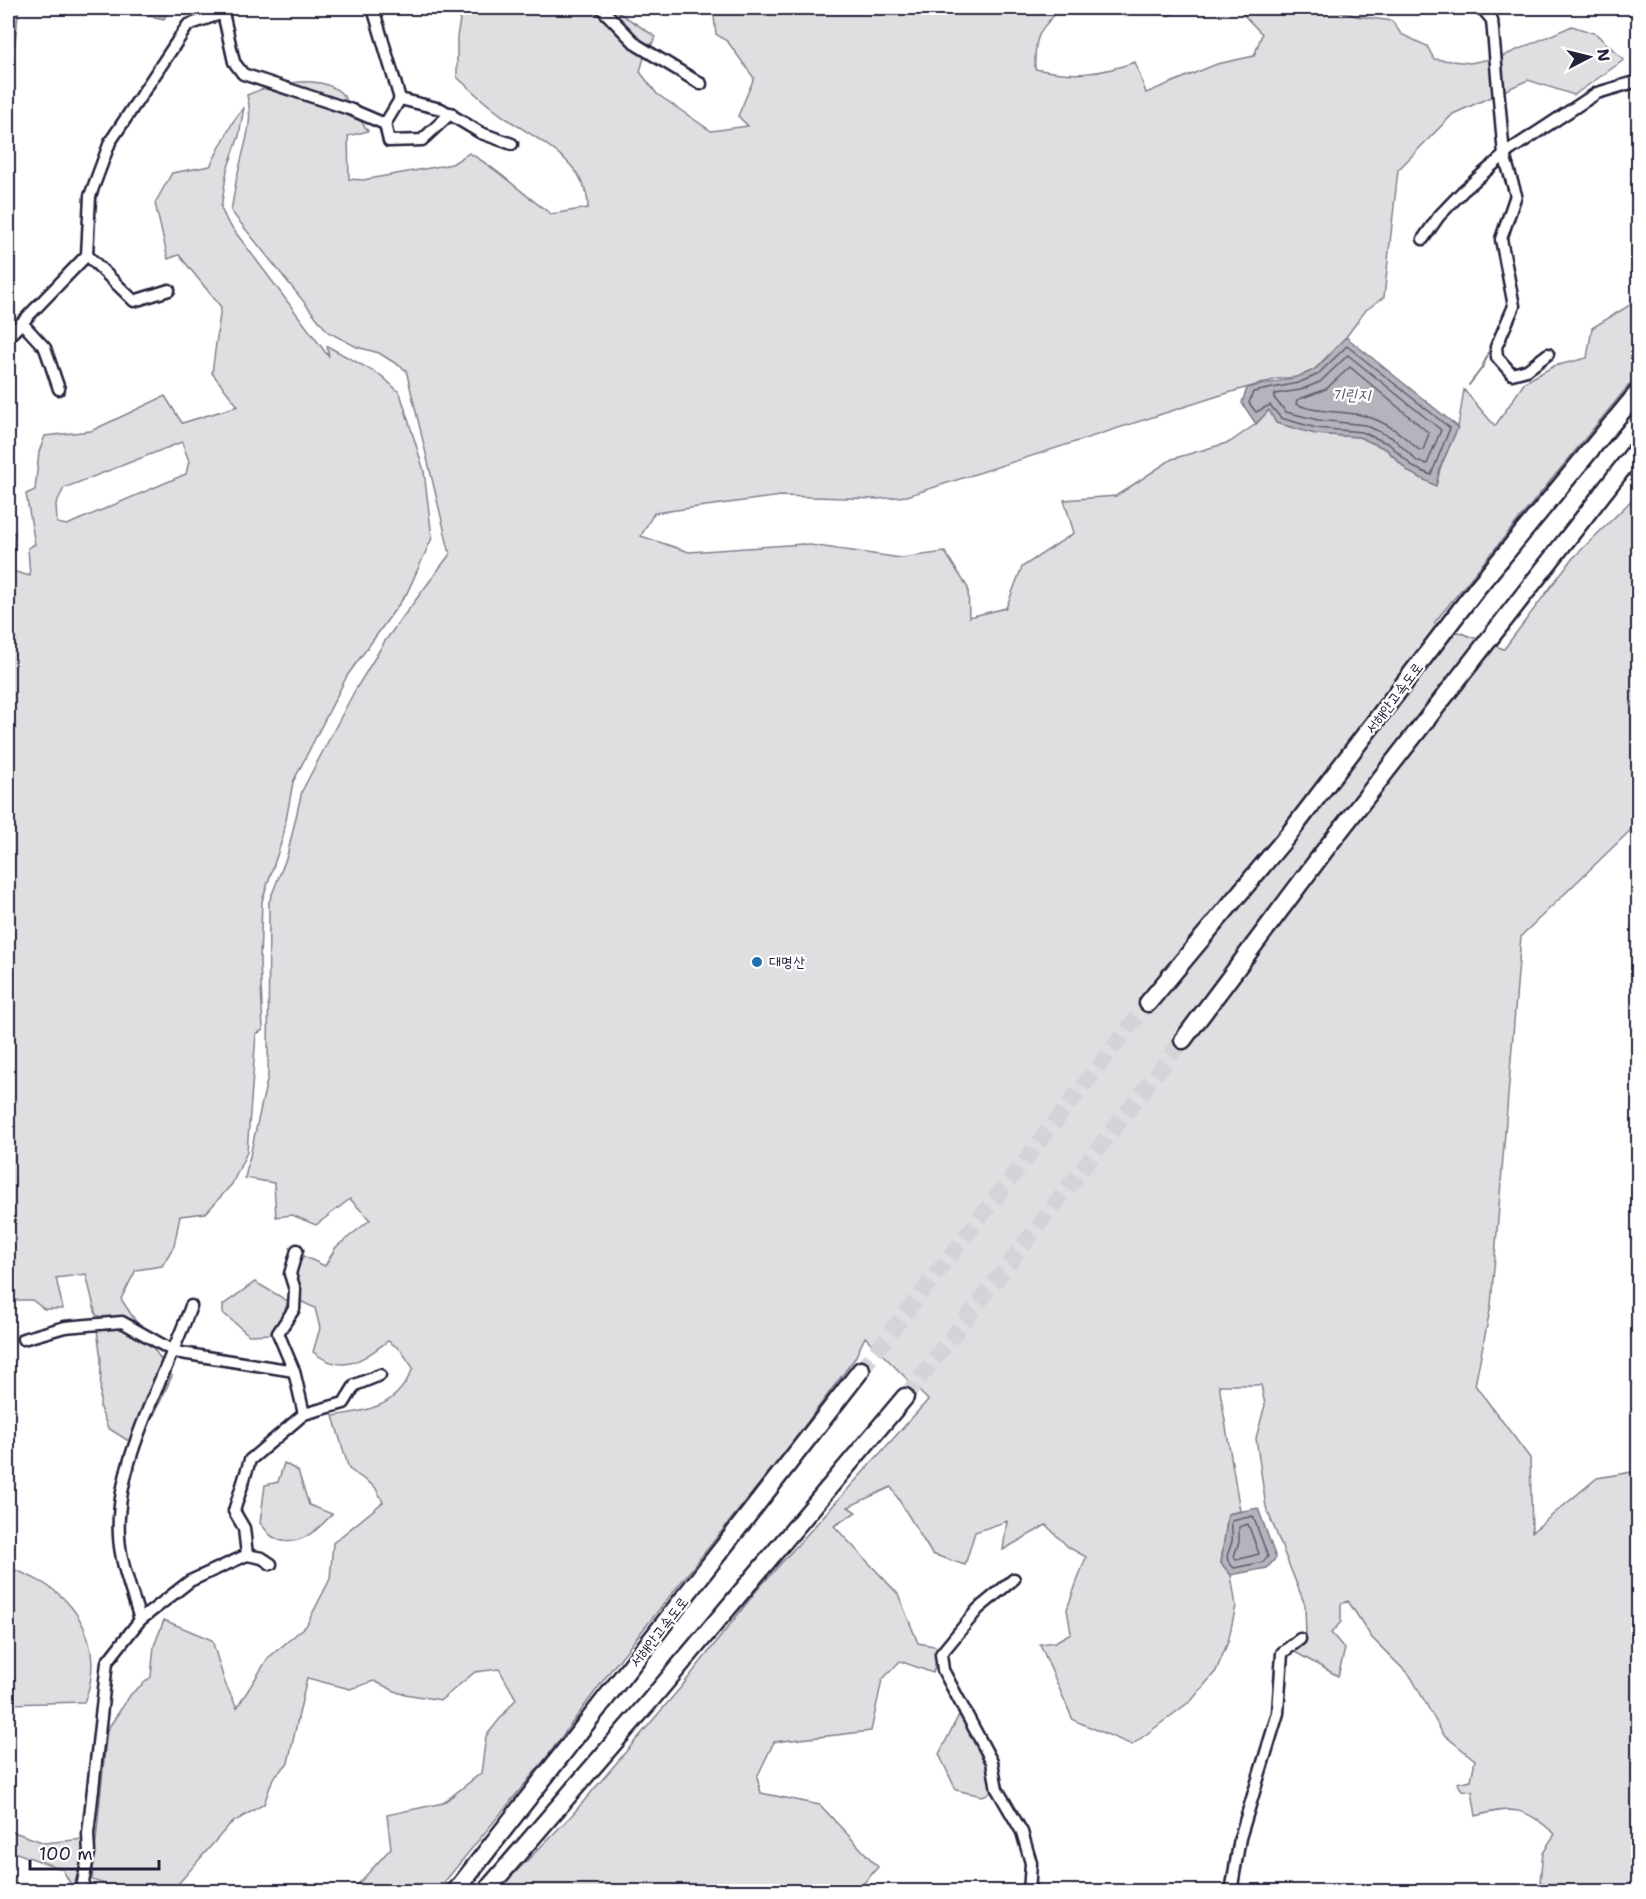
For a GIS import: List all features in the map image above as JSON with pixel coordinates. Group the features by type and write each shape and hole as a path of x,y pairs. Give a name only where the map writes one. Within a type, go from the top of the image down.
{"highway":[{"name":"서해안고속도로","path":"1148,1003 1289,834 1477,588 1638,392"},
{"path":"1183,1040 1329,846 1638,448"},
{"name":"서해안고속도로","path":"455,1892 861,1370"},
{"path":"485,1892 649,1702 905,1397"}],"street":[{"path":"373,8 400,99 385,124 389,141 422,140 451,114"},
{"path":"601,8 637,45 701,84"},
{"path":"1482,8 1492,20 1504,155 1516,195 1501,239 1514,306 1496,347 1497,357 1512,374 1527,370 1548,354"},
{"path":"8,337 87,255 90,196 110,142 188,25 222,10 234,62 243,74 352,110 385,124"},
{"path":"1423,239 1438,216 1504,155 1598,93 1638,81"},
{"path":"400,99 451,114 481,133 512,144"},
{"path":"87,255 134,302 169,290"},
{"path":"22,323 45,348 59,389"},
{"path":"297,1250 290,1274 295,1290 294,1309 278,1333 294,1371 304,1414"},
{"path":"140,1620 118,1538 129,1457 175,1352 191,1306"},
{"path":"23,1339 65,1327 122,1322 175,1352 294,1371"},
{"path":"247,1555 244,1528 234,1511 250,1460 304,1414 344,1403 355,1385 380,1374"},
{"path":"81,1892 89,1852 88,1834 107,1662 140,1620 190,1581 247,1555 271,1563"},
{"path":"1014,1579 978,1609 941,1654 943,1670 992,1762 997,1789 1022,1832 1031,1863 1029,1892"},
{"path":"1231,1892 1240,1838 1278,1713 1282,1653 1300,1639"}],"shaded area":[{"path":"8,8 19,8 14,50 8,57"},
{"path":"462,8 612,8 656,37 644,57 640,72 657,94 711,131 748,126 738,116 754,78 728,42 716,34 713,8 1061,8 1039,35 1035,49 1035,69 1074,74 1109,70 1135,62 1146,93 1217,64 1254,56 1262,34 1238,9 1241,8 1327,8 1356,16 1392,21 1401,34 1427,46 1434,59 1470,63 1501,57 1572,26 1596,34 1624,60 1574,95 1528,80 1453,114 1398,170 1384,297 1366,310 1346,337 1314,370 1297,377 1277,379 1221,395 907,496 878,499 781,496 654,513 641,536 689,552 803,544 901,558 945,552 968,588 969,617 1006,608 1022,567 1074,533 1064,500 1116,496 1172,459 1230,442 1256,424 1269,410 1315,434 1359,437 1386,449 1409,472 1436,486 1440,468 1458,427 1464,390 1495,426 1525,382 1554,366 1587,358 1592,328 1638,300 1638,374 1434,623 1504,649 1571,560 1638,494 1638,823 1521,936 1491,1305 1475,1385 1530,1458 1532,1532 1597,1478 1638,1471 1638,1891 1577,1891 1540,1882 1543,1852 1555,1834 1527,1814 1518,1811 1500,1811 1476,1816 1472,1791 1462,1790 1457,1783 1471,1780 1475,1760 1443,1734 1411,1677 1372,1638 1348,1601 1341,1604 1341,1622 1331,1633 1345,1649 1338,1676 1293,1651 1306,1636 1305,1605 1266,1507 1256,1438 1265,1405 1261,1385 1219,1385 1240,1511 1228,1514 1221,1563 1231,1575 1236,1606 1228,1642 1216,1671 1192,1700 1132,1745 1073,1720 1040,1644 1055,1642 1071,1633 1067,1609 1086,1557 1068,1547 1046,1525 1003,1550 1007,1521 975,1532 965,1565 932,1554 891,1487 848,1507 856,1512 834,1526 898,1594 918,1643 940,1647 933,1673 900,1661 882,1680 871,1731 774,1742 757,1777 761,1793 820,1805 878,1867 856,1892 497,1891 572,1815 682,1686 757,1590 928,1400 865,1337 855,1358 788,1448 611,1670 546,1758 437,1891 352,1891 391,1848 387,1815 443,1803 481,1773 486,1736 516,1699 499,1669 475,1672 441,1700 399,1693 374,1681 350,1689 307,1678 288,1763 273,1778 264,1804 230,1824 172,1891 160,1889 127,1891 92,1880 107,1730 131,1694 151,1677 154,1646 164,1620 212,1640 225,1683 237,1708 268,1658 306,1626 330,1579 333,1543 383,1502 375,1487 349,1469 333,1416 371,1408 390,1399 399,1391 413,1368 401,1350 388,1341 352,1363 334,1363 324,1359 313,1352 320,1328 315,1308 296,1299 294,1275 301,1255 325,1266 336,1247 370,1220 350,1199 316,1225 292,1215 276,1217 274,1183 245,1178 268,1076 269,902 287,856 302,791 354,692 385,641 450,554 406,370 379,353 357,347 328,332 231,211 249,123 247,95 269,87 295,82 321,83 341,93 368,131 348,136 349,179 363,180 452,164 469,153 491,167 551,214 588,208 586,192 580,178 560,155 507,119 457,77 457,37"},
{"path":"244,107 239,136 227,170 221,208 227,221 329,357 327,346 382,376 400,393 424,471 432,538 407,593 347,676 293,782 283,837 262,901 260,961 263,1030 256,1034 247,1152 232,1184 206,1213 180,1216 174,1246 162,1266 136,1270 121,1299 172,1376 142,1441 127,1440 108,1428 100,1408 101,1359 97,1330 104,1318 96,1315 86,1274 56,1278 63,1309 44,1309 32,1300 8,1300 8,535 15,532 12,571 30,576 28,548 35,544 26,494 35,490 39,452 45,436 91,431 165,396 182,423 238,406 212,373 221,307 179,255 168,259 155,203 172,173 210,166 233,122","holes":["182,442 189,461 186,474 67,525 57,523 56,504 64,488"]},
{"path":"255,1282 288,1301 284,1314 271,1334 249,1335 223,1313 223,1305"},
{"path":"284,1463 298,1471 309,1505 332,1514 314,1532 298,1540 282,1541 273,1537 260,1523 265,1485 278,1482"},
{"path":"8,1567 55,1591 80,1619 86,1632 92,1660 89,1688 84,1702 8,1704"},
{"path":"961,1711 984,1755 993,1792 982,1796 956,1790 939,1754"},
{"path":"8,1830 45,1843 83,1839 82,1859 73,1888 62,1869 8,1850"}],"water":[{"path":"105,8 170,8 164,19"},
{"path":"1150,8 1238,9 1185,11 1166,16"},
{"name":"기린지","path":"1346,337 1458,427 1440,468 1436,486 1409,472 1386,449 1359,437 1315,434 1276,423 1269,410 1256,424 1242,403 1247,388 1310,372"},
{"path":"1258,1508 1276,1558 1267,1568 1231,1575 1221,1563 1228,1514"}],"waterway":[{"path":"1625,90 1638,88"},
{"path":"1469,385 1482,368 1491,347"}],"tunnel":[{"path":"861,1370 1148,1003"},
{"path":"905,1397 1183,1040"}],"place":[{"name":"대명산","path":"757,962"}]}
